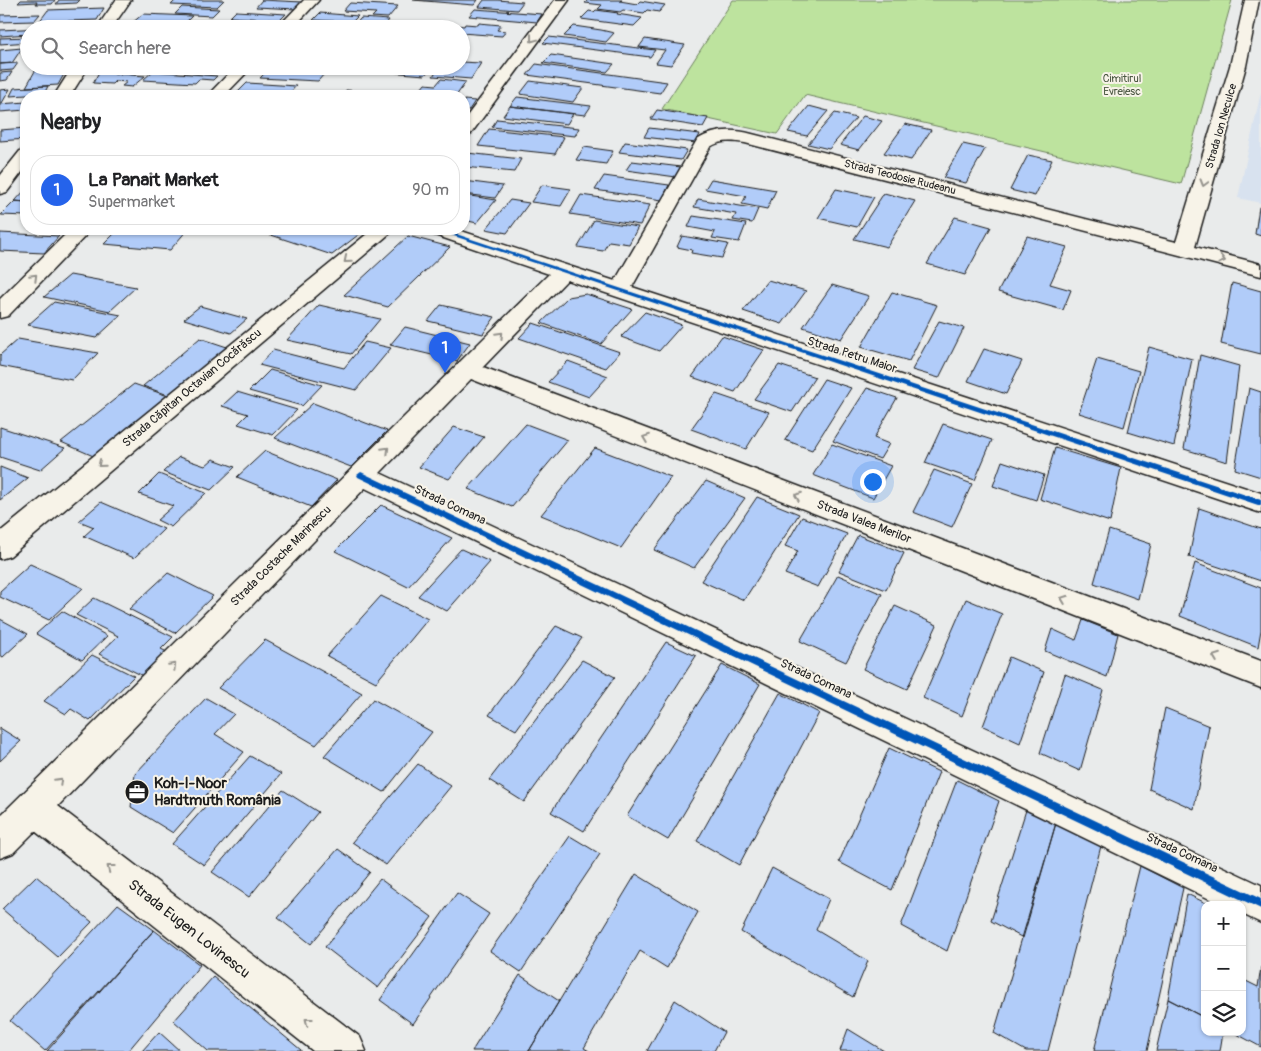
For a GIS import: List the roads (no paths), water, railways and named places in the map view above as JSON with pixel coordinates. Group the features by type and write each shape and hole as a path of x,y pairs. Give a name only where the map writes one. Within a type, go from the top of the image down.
{"street":[{"path":"109,20 124,0"},
{"path":"292,20 312,0"},
{"path":"470,123 562,0"},
{"name":"Strada Ion Neculce","path":"1184,250 1246,53 1252,0"},
{"path":"66,90 75,75"},
{"path":"221,90 236,75"},
{"name":"Strada Teodosie Rudeanu","path":"620,290 703,144 710,139 730,135 765,142 1261,270"},
{"path":"0,164 20,162"},
{"path":"0,188 20,166"},
{"path":"0,312 76,235"},
{"name":"Strada Căpitan Octavian Cocărăscu","path":"0,548 378,235"},
{"name":"Strada Petru Maior","path":"454,235 1261,503"},
{"name":"Strada Costache Marinescu","path":"0,841 563,272"},
{"name":"Strada Valea Merilor","path":"467,369 1261,675"},
{"name":"Strada Comana","path":"361,475 1261,904"},
{"name":"Strada Eugen Lovinescu","path":"33,808 346,1051"}],"place":[{"name":"La Panait Market","path":"445,373"},
{"name":"Koh-I-Noor Hardtmuth România","path":"137,792"}],"park label":[{"name":"Cimitirul Evreiesc","path":"1122,84"}]}
